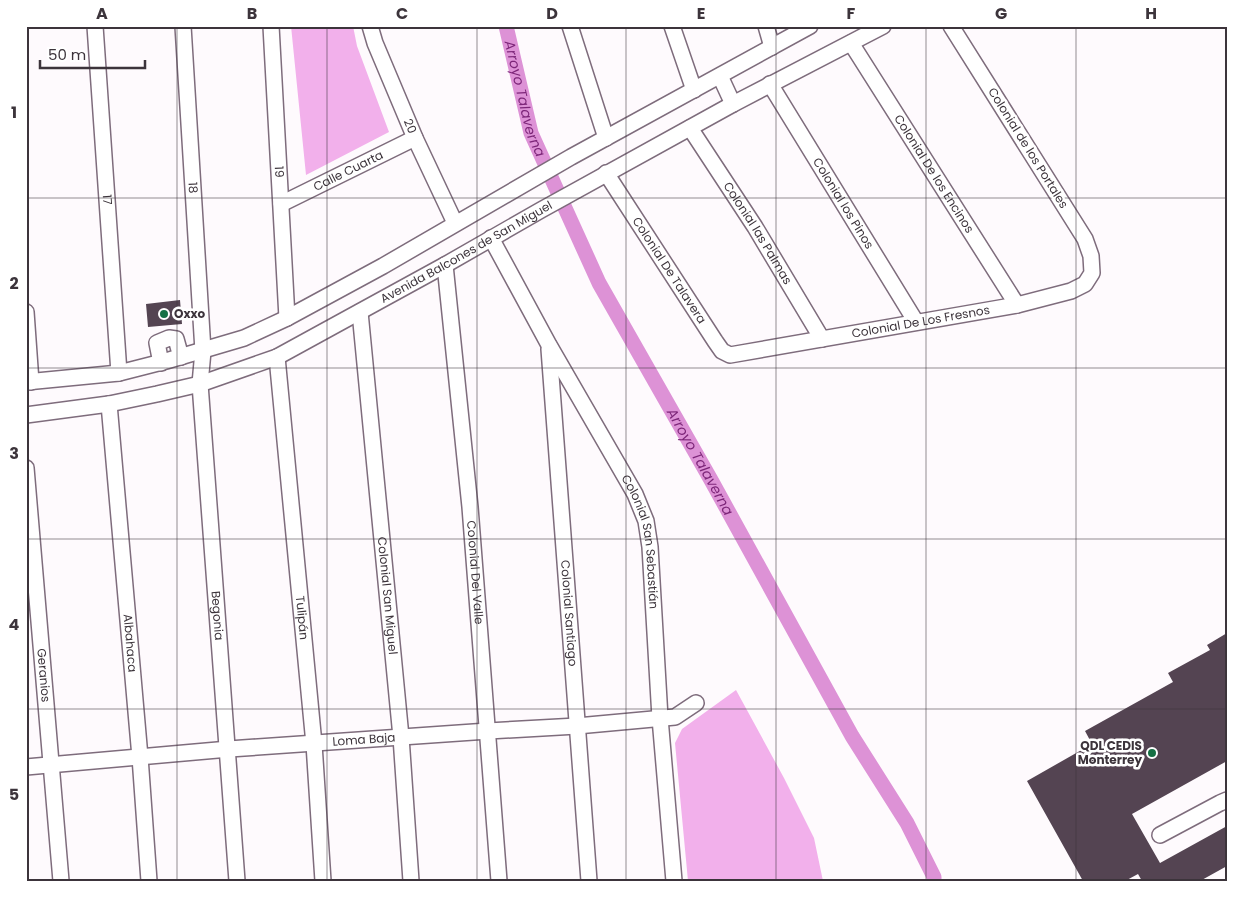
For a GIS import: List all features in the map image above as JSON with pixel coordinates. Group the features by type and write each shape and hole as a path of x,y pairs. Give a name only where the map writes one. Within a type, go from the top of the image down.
{"street":[{"name":"17","path":"94,26 119,373"},
{"name":"18","path":"183,26 202,351"},
{"name":"19","path":"271,26 287,318"},
{"name":"20","path":"370,26 375,43 415,138 456,223"},
{"path":"570,26 606,138"},
{"path":"672,26 694,90"},
{"path":"766,26 772,47"},
{"path":"26,312 28,382 119,373 182,357 244,338 287,318 383,266 570,158 810,26"},
{"name":"Avenida Balcones de San Miguel","path":"26,415 109,404 200,384 277,357 445,265 606,173 770,84 883,26"},
{"name":"Colonial de los Portales","path":"951,26 1085,240 1091,256 1092,273"},
{"name":"Colonial De los Encinos","path":"851,43 1017,305"},
{"path":"720,76 733,104"},
{"name":"Colonial los Pinos","path":"770,84 916,322"},
{"name":"Colonial las Palmas","path":"690,128 755,227 822,339"},
{"name":"Calle Cuarta","path":"281,204 415,138"},
{"name":"Colonial De Talavera","path":"606,173 722,351 730,355 741,354"},
{"name":"Colonial San Sebastián","path":"491,238 549,346 635,494 646,521 650,547 660,718 674,881"},
{"name":"Colonial Del Valle","path":"445,265 470,507 499,881"},
{"name":"Colonial De Los Fresnos","path":"741,354 1017,305 1072,291 1085,284 1092,273"},
{"name":"Colonial San Miguel","path":"360,312 401,737 411,881"},
{"path":"161,362 156,343 169,338 176,339 182,357"},
{"name":"Colonial Santiago","path":"549,346 589,881"},
{"name":"Begonia","path":"202,351 200,384 238,881"},
{"name":"Tulipán","path":"277,357 314,744 323,881"},
{"name":"Albahaca","path":"109,404 149,881"},
{"name":"Geranios","path":"26,468 61,881"},
{"name":"Loma Baja","path":"26,767 675,717 696,703"},
{"path":"1160,835 1227,800"}],"shaded area":[{"path":"291,26 353,26 357,46 389,132 306,175"},
{"path":"736,690 814,838 823,881 688,881 675,743 682,729"}],"building":[{"name":"Oxxo","path":"180,300 182,324 148,327 146,304"},
{"name":"QDL CEDIS Monterrey","path":"1227,633 1227,761 1132,814 1160,863 1227,826 1227,866 1200,881 1142,881 1138,874 1125,881 1083,881 1027,781 1092,744 1085,731 1173,682 1168,673 1210,650 1207,645"}],"waterway":[{"name":"Arroyo Talaverna","path":"506,26 531,133 599,283 711,480 852,736 907,823 934,877 934,881"}],"place":[{"name":"Oxxo","path":"164,314"},
{"name":"QDL CEDIS Monterrey","path":"1152,753"}]}
